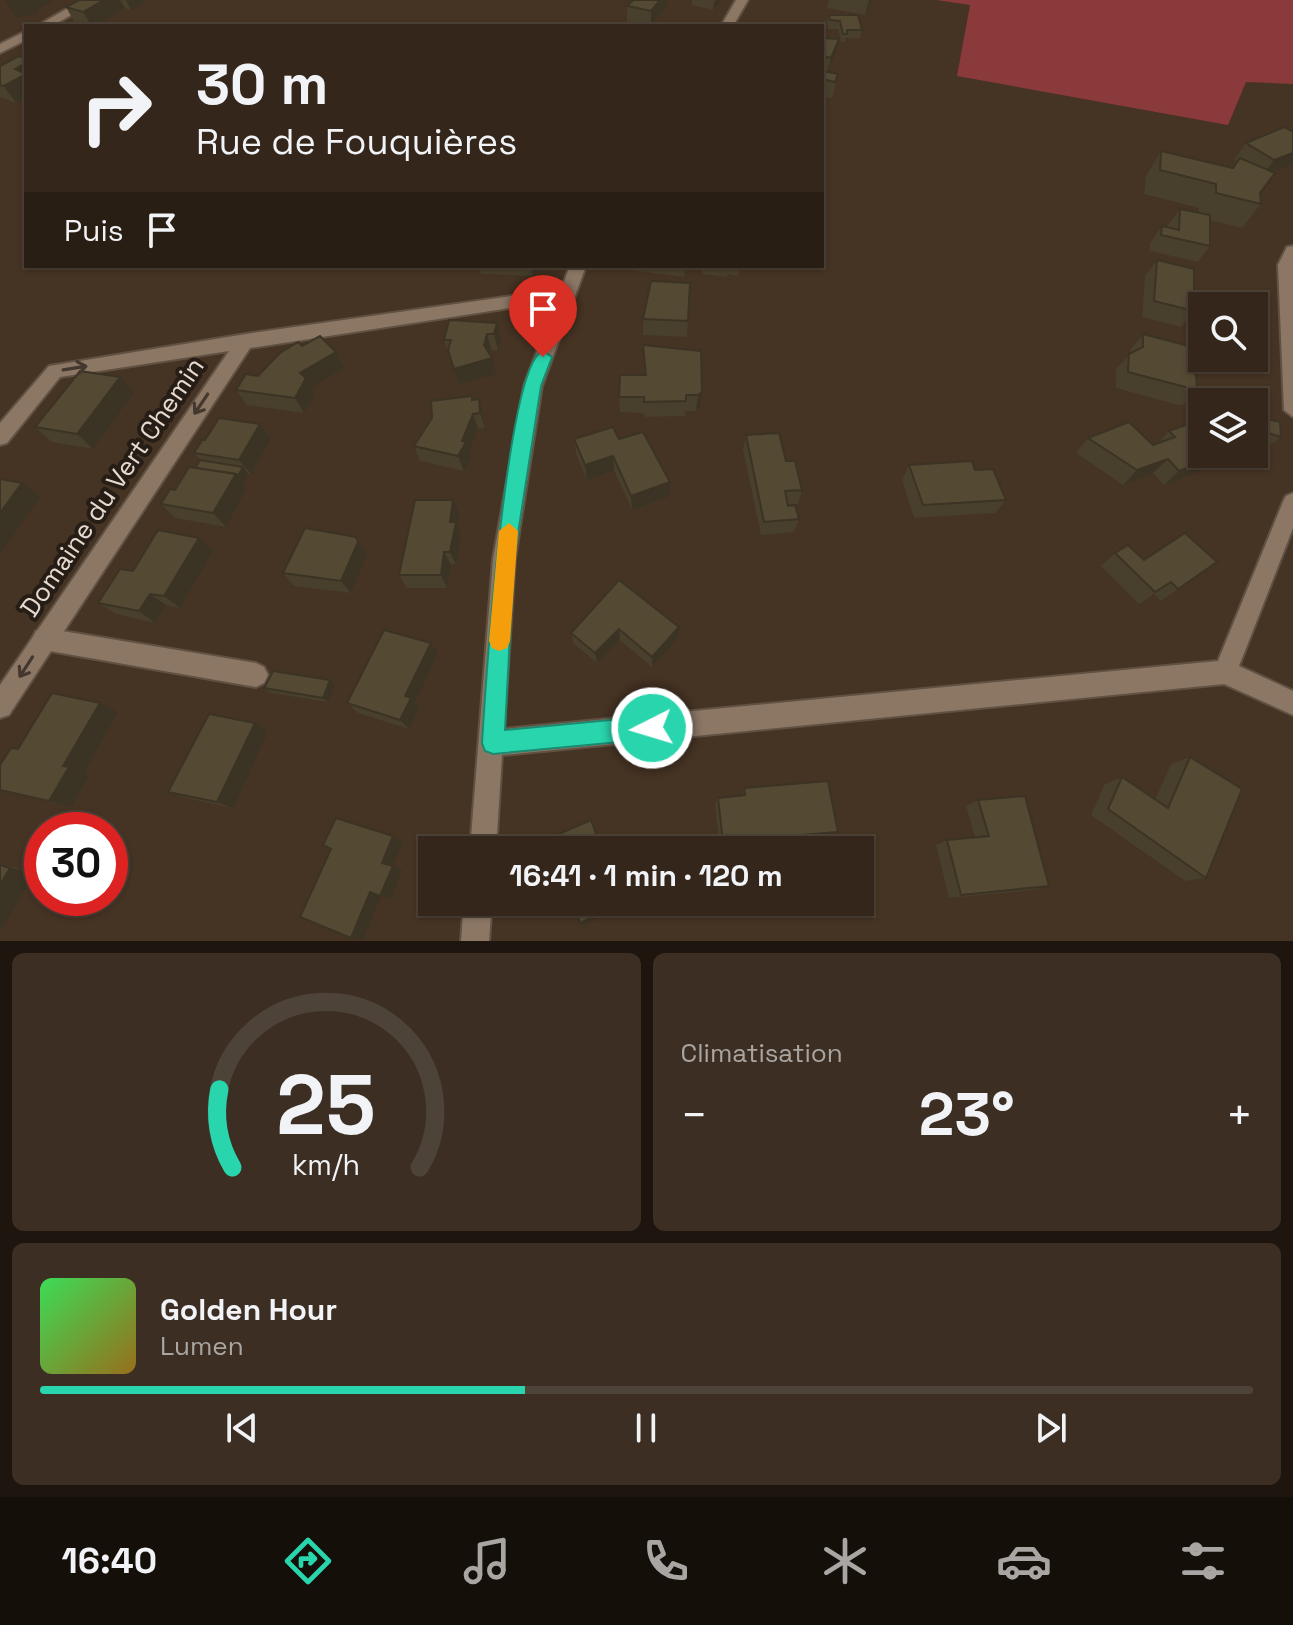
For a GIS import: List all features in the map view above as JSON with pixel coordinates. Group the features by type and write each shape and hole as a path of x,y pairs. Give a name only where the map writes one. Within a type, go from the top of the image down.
{"street":[{"path":"47,24 91,0"},
{"path":"728,24 742,0"},
{"path":"0,49 24,36"},
{"path":"1293,251 1286,265 1293,410"},
{"path":"484,836 504,559 530,402 577,268"},
{"name":"Domaine du Vert Chemin","path":"0,437 55,371 567,294"},
{"name":"Domaine du Vert Chemin","path":"0,706 246,340"},
{"path":"1225,672 1293,502"},
{"path":"44,639 256,675"},
{"path":"493,743 1225,672 1293,703"},
{"path":"475,941 477,916"}],"shaded area":[{"path":"936,0 1293,0 1293,84 1246,82 1228,125 957,76 970,5"}],"building":[{"path":"79,0 104,0 83,12 66,7"},
{"path":"633,0 660,0 651,11 627,6"},
{"path":"829,15 858,15 862,30 847,30 847,34 843,34 840,21 830,20"},
{"path":"824,38 839,39 831,58 824,56"},
{"path":"19,56 24,57 24,64 15,69 24,75 4,86 0,85 0,66"},
{"path":"824,71 838,74 835,82 824,79"},
{"path":"1284,127 1293,132 1293,153 1274,160 1246,143"},
{"path":"1161,151 1233,168 1240,158 1275,173 1260,193 1261,204 1216,193 1216,184 1160,170"},
{"path":"1180,209 1210,215 1210,246 1161,235 1162,226 1179,230"},
{"path":"1157,260 1194,269 1194,292 1188,292 1188,310 1154,301"},
{"path":"651,281 690,283 688,321 643,319"},
{"path":"449,320 497,323 494,334 487,334 484,345 492,358 454,369 448,350 451,340 444,340"},
{"path":"1143,334 1188,346 1187,371 1196,374 1197,388 1128,372 1129,354 1143,347"},
{"path":"320,336 336,352 300,373 306,378 295,398 236,390 246,374 258,376 280,353 298,342 302,346"},
{"path":"643,345 701,351 702,392 686,395 686,401 644,402 644,397 619,397 620,375 646,375"},
{"path":"80,371 120,377 77,434 35,427"},
{"path":"472,396 472,400 479,399 480,413 473,414 462,441 466,442 458,456 414,446 432,418 431,401"},
{"path":"219,418 260,424 239,460 194,453"},
{"path":"1268,419 1280,422 1281,437 1268,433"},
{"path":"1129,422 1153,445 1175,437 1169,431 1188,424 1188,468 1179,471 1168,459 1137,470 1088,438"},
{"path":"613,427 619,439 643,432 670,482 631,496 613,456 585,465 574,439"},
{"path":"779,433 786,461 795,461 802,490 785,491 788,506 795,505 799,519 764,522 746,435"},
{"path":"200,460 243,467 238,476 195,468"},
{"path":"972,461 975,470 993,469 1006,500 923,505 909,465"},
{"path":"189,467 236,474 213,513 161,504 170,489 175,490"},
{"path":"0,479 22,483 0,513"},
{"path":"415,500 453,500 450,522 456,522 450,552 444,552 441,575 399,575"},
{"path":"305,528 356,537 358,542 341,581 283,573"},
{"path":"158,530 199,538 164,596 150,594 139,611 98,603 120,569 133,571"},
{"path":"1185,533 1217,562 1178,589 1171,582 1155,592 1115,553 1128,545 1144,560"},
{"path":"619,580 679,627 652,657 619,629 595,653 571,633"},
{"path":"384,630 431,643 405,696 411,698 400,720 347,703"},
{"path":"273,671 330,680 323,698 264,688"},
{"path":"52,693 100,703 63,766 69,767 49,801 0,790 0,765 11,748 18,749"},
{"path":"209,714 255,723 217,802 168,792"},
{"path":"1190,757 1242,789 1206,878 1108,809 1122,777 1168,808"},
{"path":"828,781 838,832 792,836 722,836 718,798 745,795 744,788"},
{"path":"1025,796 1049,886 961,895 947,840 989,836 978,800"},
{"path":"336,818 393,836 382,863 393,866 380,896 370,892 351,938 300,917 331,849 323,845"},
{"path":"591,820 597,836 554,836"},
{"path":"0,865 10,868 0,885"},
{"path":"578,916 595,916 580,923"}],"slow traffic":[{"path":"499,641 504,559 509,531"}],"route":[{"path":"543,357 533,386 504,559 493,743 652,728"}]}
